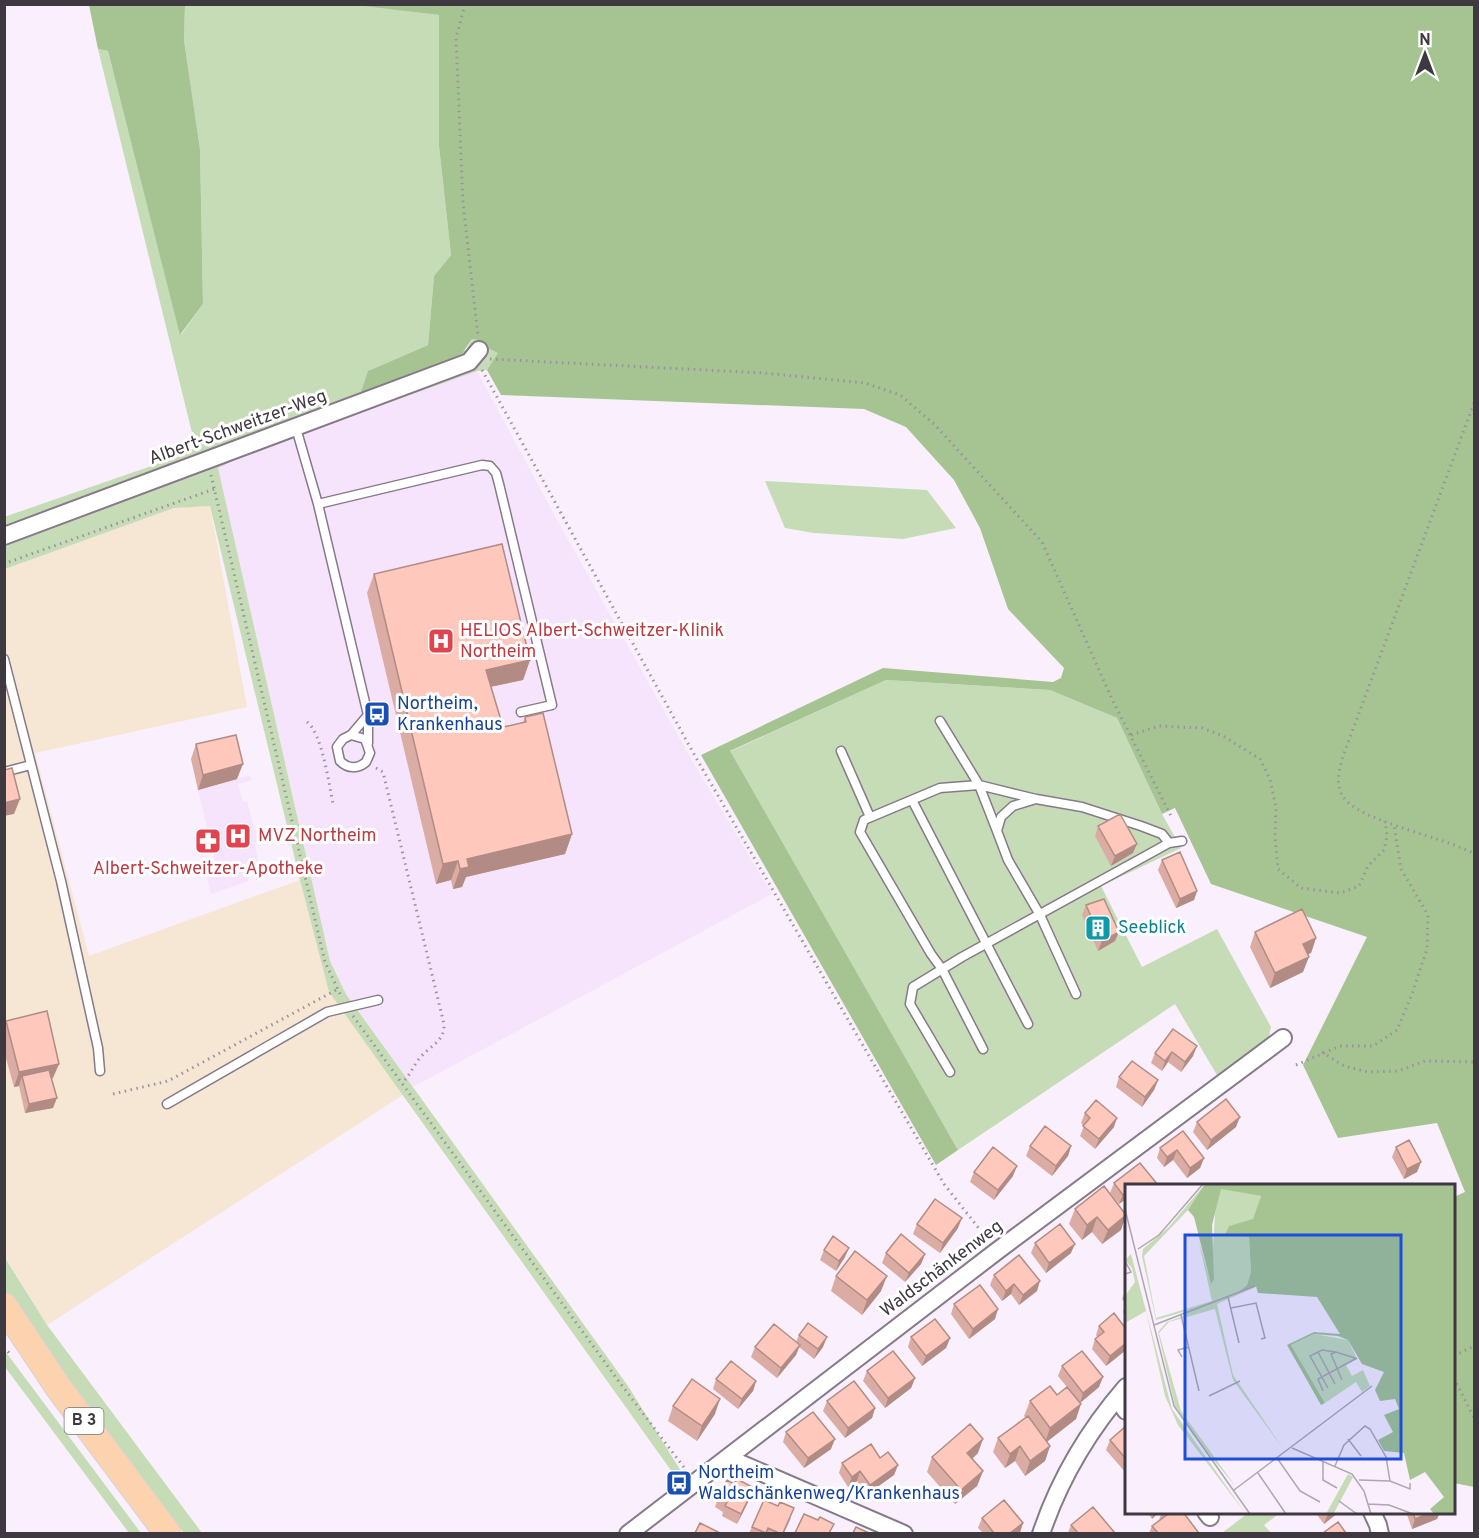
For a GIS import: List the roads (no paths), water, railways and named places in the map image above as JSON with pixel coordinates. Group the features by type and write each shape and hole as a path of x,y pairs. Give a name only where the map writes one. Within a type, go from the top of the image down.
{"main road":[{"name":"B 3","path":"4,1306 58,1387 168,1533"}],"street":[{"name":"Albert-Schweitzer-Weg","path":"4,536 469,362 481,354"},
{"name":"Waldschänkenweg","path":"633,1532 695,1481 997,1251 1283,1038"},
{"path":"1041,1533 1066,1473 1087,1436 1123,1399"},
{"path":"728,1458 903,1533"},
{"path":"1373,1514 1380,1533"}],"lane":[{"path":"296,428 318,504 368,715 370,753 366,762 358,767 348,767 338,757 337,747 339,742 351,735 368,715"},
{"path":"318,504 482,465 490,466 496,473 499,484 552,705 520,712"},
{"path":"4,658 60,881 96,1036 100,1071"},
{"path":"940,721 979,785 1008,860 1040,915 1076,994"},
{"path":"351,735 361,736 368,743"},
{"path":"841,751 870,817"},
{"path":"4,772 31,765"},
{"path":"983,1048 942,969 860,832 864,820 940,788 979,785 1082,807 1162,834 1169,843"},
{"path":"997,831 1002,817 1013,806 1036,799"},
{"path":"912,800 1028,1024"},
{"path":"950,1072 910,1004 913,987 1169,843 1182,841"},
{"path":"166,1104 327,1012 378,1000"}],"place":[{"name":"HELIOS Albert-Schweitzer-Klinik Northeim","path":"441,641"},
{"name":"Northeim, Krankenhaus","path":"377,714"},
{"name":"MVZ Northeim","path":"238,836"},
{"name":"Albert-Schweitzer-Apotheke","path":"208,841"},
{"name":"Seeblick","path":"1098,928"},
{"name":"Northeim Waldschänkenweg/Krankenhaus","path":"679,1483"}]}
